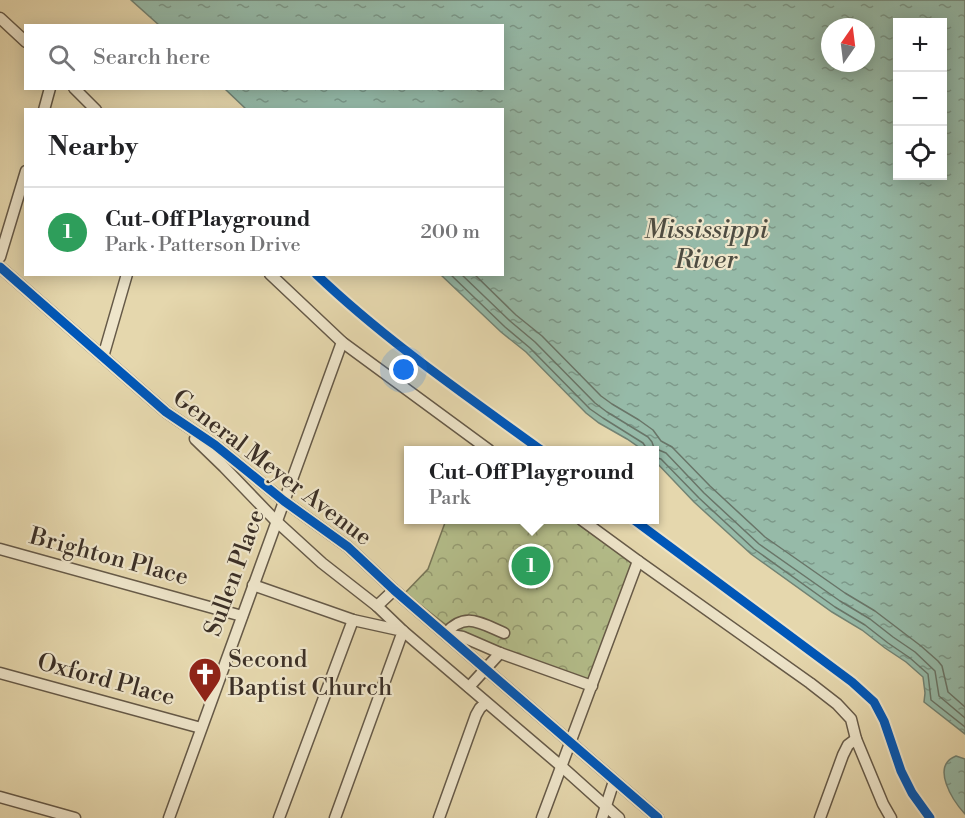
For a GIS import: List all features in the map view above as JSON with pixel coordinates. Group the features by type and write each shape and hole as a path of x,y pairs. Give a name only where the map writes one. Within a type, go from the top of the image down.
{"street":[{"path":"0,18 24,40"},
{"path":"45,108 49,90"},
{"path":"76,90 94,108"},
{"path":"0,257 24,178"},
{"name":"General Meyer Avenue","path":"0,267 175,420 276,521 322,563 377,606 619,818"},
{"path":"103,357 126,276"},
{"path":"272,276 342,342 484,446"},
{"name":"Sullen Place","path":"169,818 342,342"},
{"name":"General Meyer Avenue","path":"175,420 214,445 284,501 348,547 394,590 658,818"},
{"path":"589,524 837,704 851,719 856,739 891,818"},
{"name":"Brighton Place","path":"0,549 242,615"},
{"path":"542,818 638,561"},
{"path":"253,585 353,620 403,631 335,818"},
{"path":"377,606 394,590"},
{"path":"279,818 353,620"},
{"path":"445,634 458,622 465,621 476,622 504,633"},
{"path":"445,634 463,637 500,653 592,686"},
{"path":"469,687 500,653"},
{"name":"Oxford Place","path":"0,673 201,728"},
{"path":"439,818 476,715 486,703"},
{"path":"820,818 843,754 856,739"},
{"path":"602,818 614,781"},
{"path":"0,797 75,818"}],"green space":[{"path":"445,524 578,524 634,564 590,683 454,631 405,593 428,569"}],"water":[{"name":"Mississippi River","path":"131,0 965,0 965,734 924,702 923,677 906,662 751,554 694,502 659,465 659,446 637,446 586,413 526,352 501,332 442,276 504,276 504,108 245,108 226,90 504,90 504,24 158,24"},
{"path":"956,756 965,759 965,814 950,793 944,775 948,761"}],"cycle path":[{"path":"0,267 166,412 215,445 284,501 348,547 394,590 658,818"},
{"path":"318,276 397,344 535,446"},
{"path":"639,524 852,682 874,702 884,721 901,771 912,793 930,818"}],"place":[{"name":"Cut-Off Playground","path":"531,566"},
{"name":"Second Baptist Church","path":"205,703"}]}
